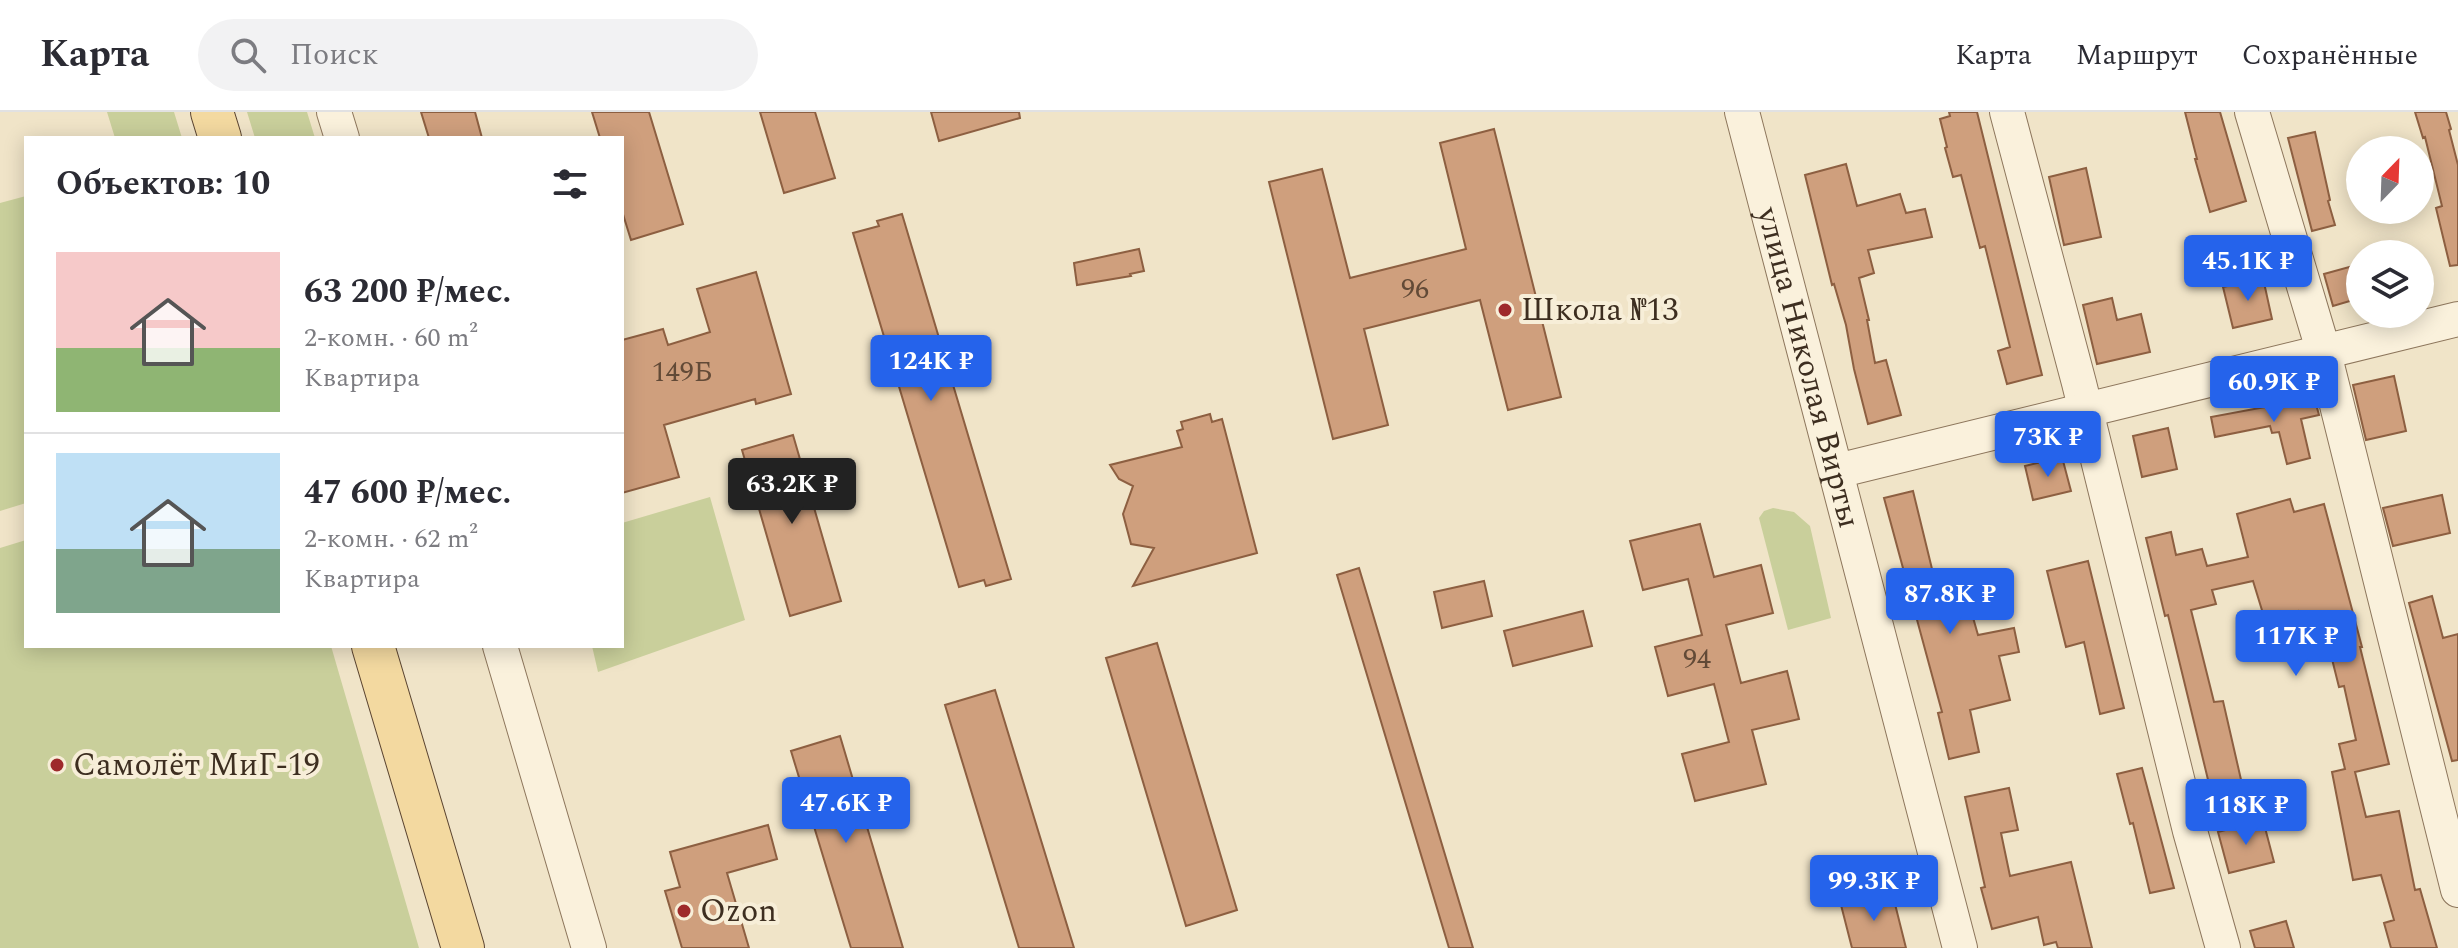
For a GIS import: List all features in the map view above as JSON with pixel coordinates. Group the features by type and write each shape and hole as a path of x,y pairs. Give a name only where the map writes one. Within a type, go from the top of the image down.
{"main road":[{"path":"212,112 219,136"},
{"path":"374,648 463,948"}],"street":[{"path":"334,112 341,136"},
{"name":"улица Николая Вирты","path":"1742,112 1960,948"},
{"path":"2007,112 2086,410 2190,831 2223,948"},
{"path":"2252,112 2324,353 2458,890"},
{"path":"1837,471 2458,319"},
{"path":"501,648 589,948"}],"green space":[{"path":"107,112 174,112 181,136 114,136"},
{"path":"247,112 307,112 314,136 254,136"},
{"path":"24,197 24,504 0,511 0,203"},
{"path":"710,497 745,620 598,672 592,648 624,648 624,522"},
{"path":"1773,508 1794,512 1810,526 1831,618 1788,630 1759,518 1764,511"},
{"path":"24,541 24,648 332,648 419,948 0,948 0,548"}],"building":[{"path":"421,112 475,112 481,136 428,136"},
{"path":"592,112 649,112 683,224 631,240 624,217 624,136 599,136"},
{"path":"760,112 815,112 835,178 784,193"},
{"path":"931,112 1019,112 1020,118 939,141"},
{"path":"1949,112 1977,112 2042,375 2007,384 1998,351 2010,347 1985,246 1980,248 1961,175 1953,177 1945,148 1940,119 1950,116"},
{"path":"2185,112 2220,112 2246,201 2210,212"},
{"path":"2415,112 2446,112 2458,165 2458,265 2450,266 2436,208 2442,206 2434,174 2434,136 2422,136"},
{"path":"1494,129 1561,397 1508,410 1480,300 1364,329 1388,425 1333,439 1269,182 1322,169 1350,278 1466,249 1440,143"},
{"path":"2315,132 2335,225 2312,231 2288,138"},
{"path":"1846,164 1857,206 1900,194 1906,213 1925,209 1932,237 1868,250 1874,273 1859,278 1875,363 1886,360 1901,415 1868,424 1846,325 1832,285 1805,175"},
{"path":"2086,168 2101,237 2064,245 2049,177"},
{"path":"902,214 1011,579 986,586 984,580 959,587 853,233 879,226 877,221"},
{"path":"1139,249 1144,271 1077,285 1074,263"},
{"path":"2346,268 2346,302 2333,306 2324,274"},
{"path":"756,272 791,394 756,404 755,399 664,425 679,477 624,492 624,339 663,329 668,345 710,332 697,289"},
{"path":"2263,278 2272,319 2233,328 2223,287"},
{"path":"2112,298 2117,320 2141,314 2150,352 2097,364 2083,305"},
{"path":"2394,376 2406,431 2366,440 2353,385"},
{"path":"2295,397 2296,401 2314,397 2319,415 2301,419 2310,458 2287,464 2279,432 2272,433 2270,426 2215,437 2211,417 2265,407"},
{"path":"1210,414 1212,422 1222,419 1257,553 1133,586 1154,548 1131,544 1123,514 1133,486 1119,479 1110,465 1182,447 1177,431 1183,429 1181,422"},
{"path":"2168,428 2177,469 2142,477 2133,436"},
{"path":"793,435 841,601 790,616 742,450"},
{"path":"2062,457 2071,491 2033,500 2025,466"},
{"path":"1913,491 1942,599 1966,593 1978,635 2014,628 2019,652 1999,656 2010,700 1970,710 1979,752 1949,759 1938,713 1942,712 1884,498"},
{"path":"2442,495 2450,533 2393,546 2383,508"},
{"path":"2290,499 2294,512 2324,504 2389,764 2355,772 2366,817 2399,811 2415,890 2420,889 2437,948 2391,948 2384,923 2394,920 2381,875 2353,880 2332,772 2345,769 2339,744 2356,740 2344,686 2339,687 2331,655 2326,657 2316,621 2302,625 2298,611 2265,620 2253,581 2212,590 2216,604 2191,610 2214,702 2223,701 2242,784 2211,792 2146,538 2171,532 2176,555 2202,549 2207,566 2248,557 2237,514"},
{"path":"1700,524 1714,577 1761,565 1773,613 1726,625 1741,683 1787,671 1799,719 1752,730 1766,784 1695,801 1682,754 1729,742 1714,684 1668,696 1655,647 1702,635 1688,579 1643,590 1630,541"},
{"path":"2088,561 2124,708 2100,714 2084,642 2066,647 2047,571"},
{"path":"1359,568 1473,948 1449,948 1337,575"},
{"path":"1484,581 1492,616 1442,628 1434,592"},
{"path":"2432,596 2443,638 2458,634 2458,760 2452,761 2409,603"},
{"path":"1583,611 1592,646 1513,666 1504,631"},
{"path":"1157,643 1237,910 1186,926 1106,658"},
{"path":"995,690 1074,948 1019,948 945,705"},
{"path":"840,736 903,948 851,948 791,751"},
{"path":"2142,768 2174,888 2150,893 2117,774"},
{"path":"2009,788 2018,830 2001,833 2010,876 2071,862 2092,948 2058,948 2056,942 2044,945 2038,917 1992,929 1981,888 1985,887 1965,797"},
{"path":"2263,820 2274,862 2229,873 2218,832"},
{"path":"768,825 777,859 727,873 749,948 682,948 665,891 680,887 670,852"},
{"path":"1892,892 1906,948 1852,948 1841,905"},
{"path":"2286,921 2294,948 2255,948 2250,931"}],"place":[{"name":"Школа №13","path":"1505,310"},
{"name":"Самолёт МиГ-19","path":"57,765"},
{"name":"Ozon","path":"684,911"}]}
